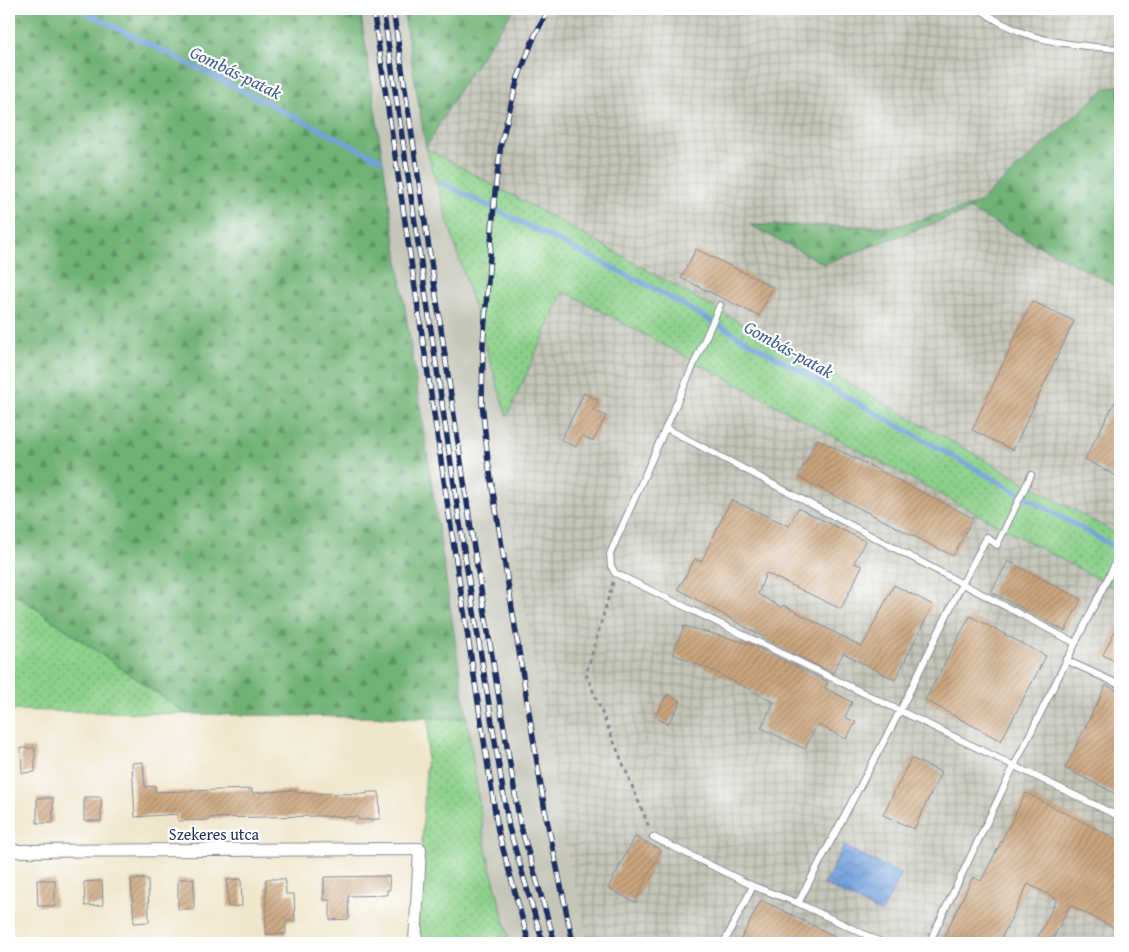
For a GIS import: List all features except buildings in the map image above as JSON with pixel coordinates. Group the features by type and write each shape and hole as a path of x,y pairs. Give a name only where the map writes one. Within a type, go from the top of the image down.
{"street":[{"name":"Szekeres utca","path":"9,851 420,849 415,943"}],"lane":[{"path":"980,9 1013,28 1046,40 1078,46 1120,49"},
{"path":"720,305 610,554 611,566 615,573 1120,817"},
{"path":"666,428 1075,643"},
{"path":"798,903 900,711 987,537 997,545 1031,475"},
{"path":"929,943 1066,660 1120,554"},
{"path":"1066,660 1120,686"},
{"path":"653,837 753,886 798,903 883,943"},
{"path":"724,943 753,886"}],"path":[{"path":"615,573 586,674 653,837"}],"shaded area":[{"path":"360,9 403,9 426,148 507,417 509,516 565,846 589,943 510,943 486,850"},
{"path":"514,9 1120,9 1120,86 1106,88 977,204 893,227 751,225 824,264 970,210 1120,288 1120,536 426,148 460,88"},
{"path":"564,291 1120,591 1120,943 589,943 565,846 509,516 507,417"}],"green space":[{"path":"9,9 360,9 467,719 187,714 9,590"},
{"path":"403,9 514,9 460,88 426,148"},
{"path":"1120,86 1120,288 970,210 824,264 750,225 893,227 977,204 1106,88"},
{"path":"426,148 1120,536 1120,591 564,291 507,417"},
{"path":"9,590 187,714 9,710"},
{"path":"429,718 467,719 486,850 510,943 416,943"}],"water":[{"path":"844,846 901,875 881,913 824,884"}],"waterway":[{"name":"Gombás-patak","path":"79,9 381,160"},
{"name":"Gombás-patak","path":"440,182 649,286 1120,550"}],"railway":[{"path":"373,9 498,831 529,943"},
{"path":"383,9 463,544 509,828 543,943"},
{"path":"393,9 473,542 520,824 555,943"},
{"path":"549,9 535,35 518,78 501,143 495,192 483,344 482,402 488,461 545,811 573,943"}]}
